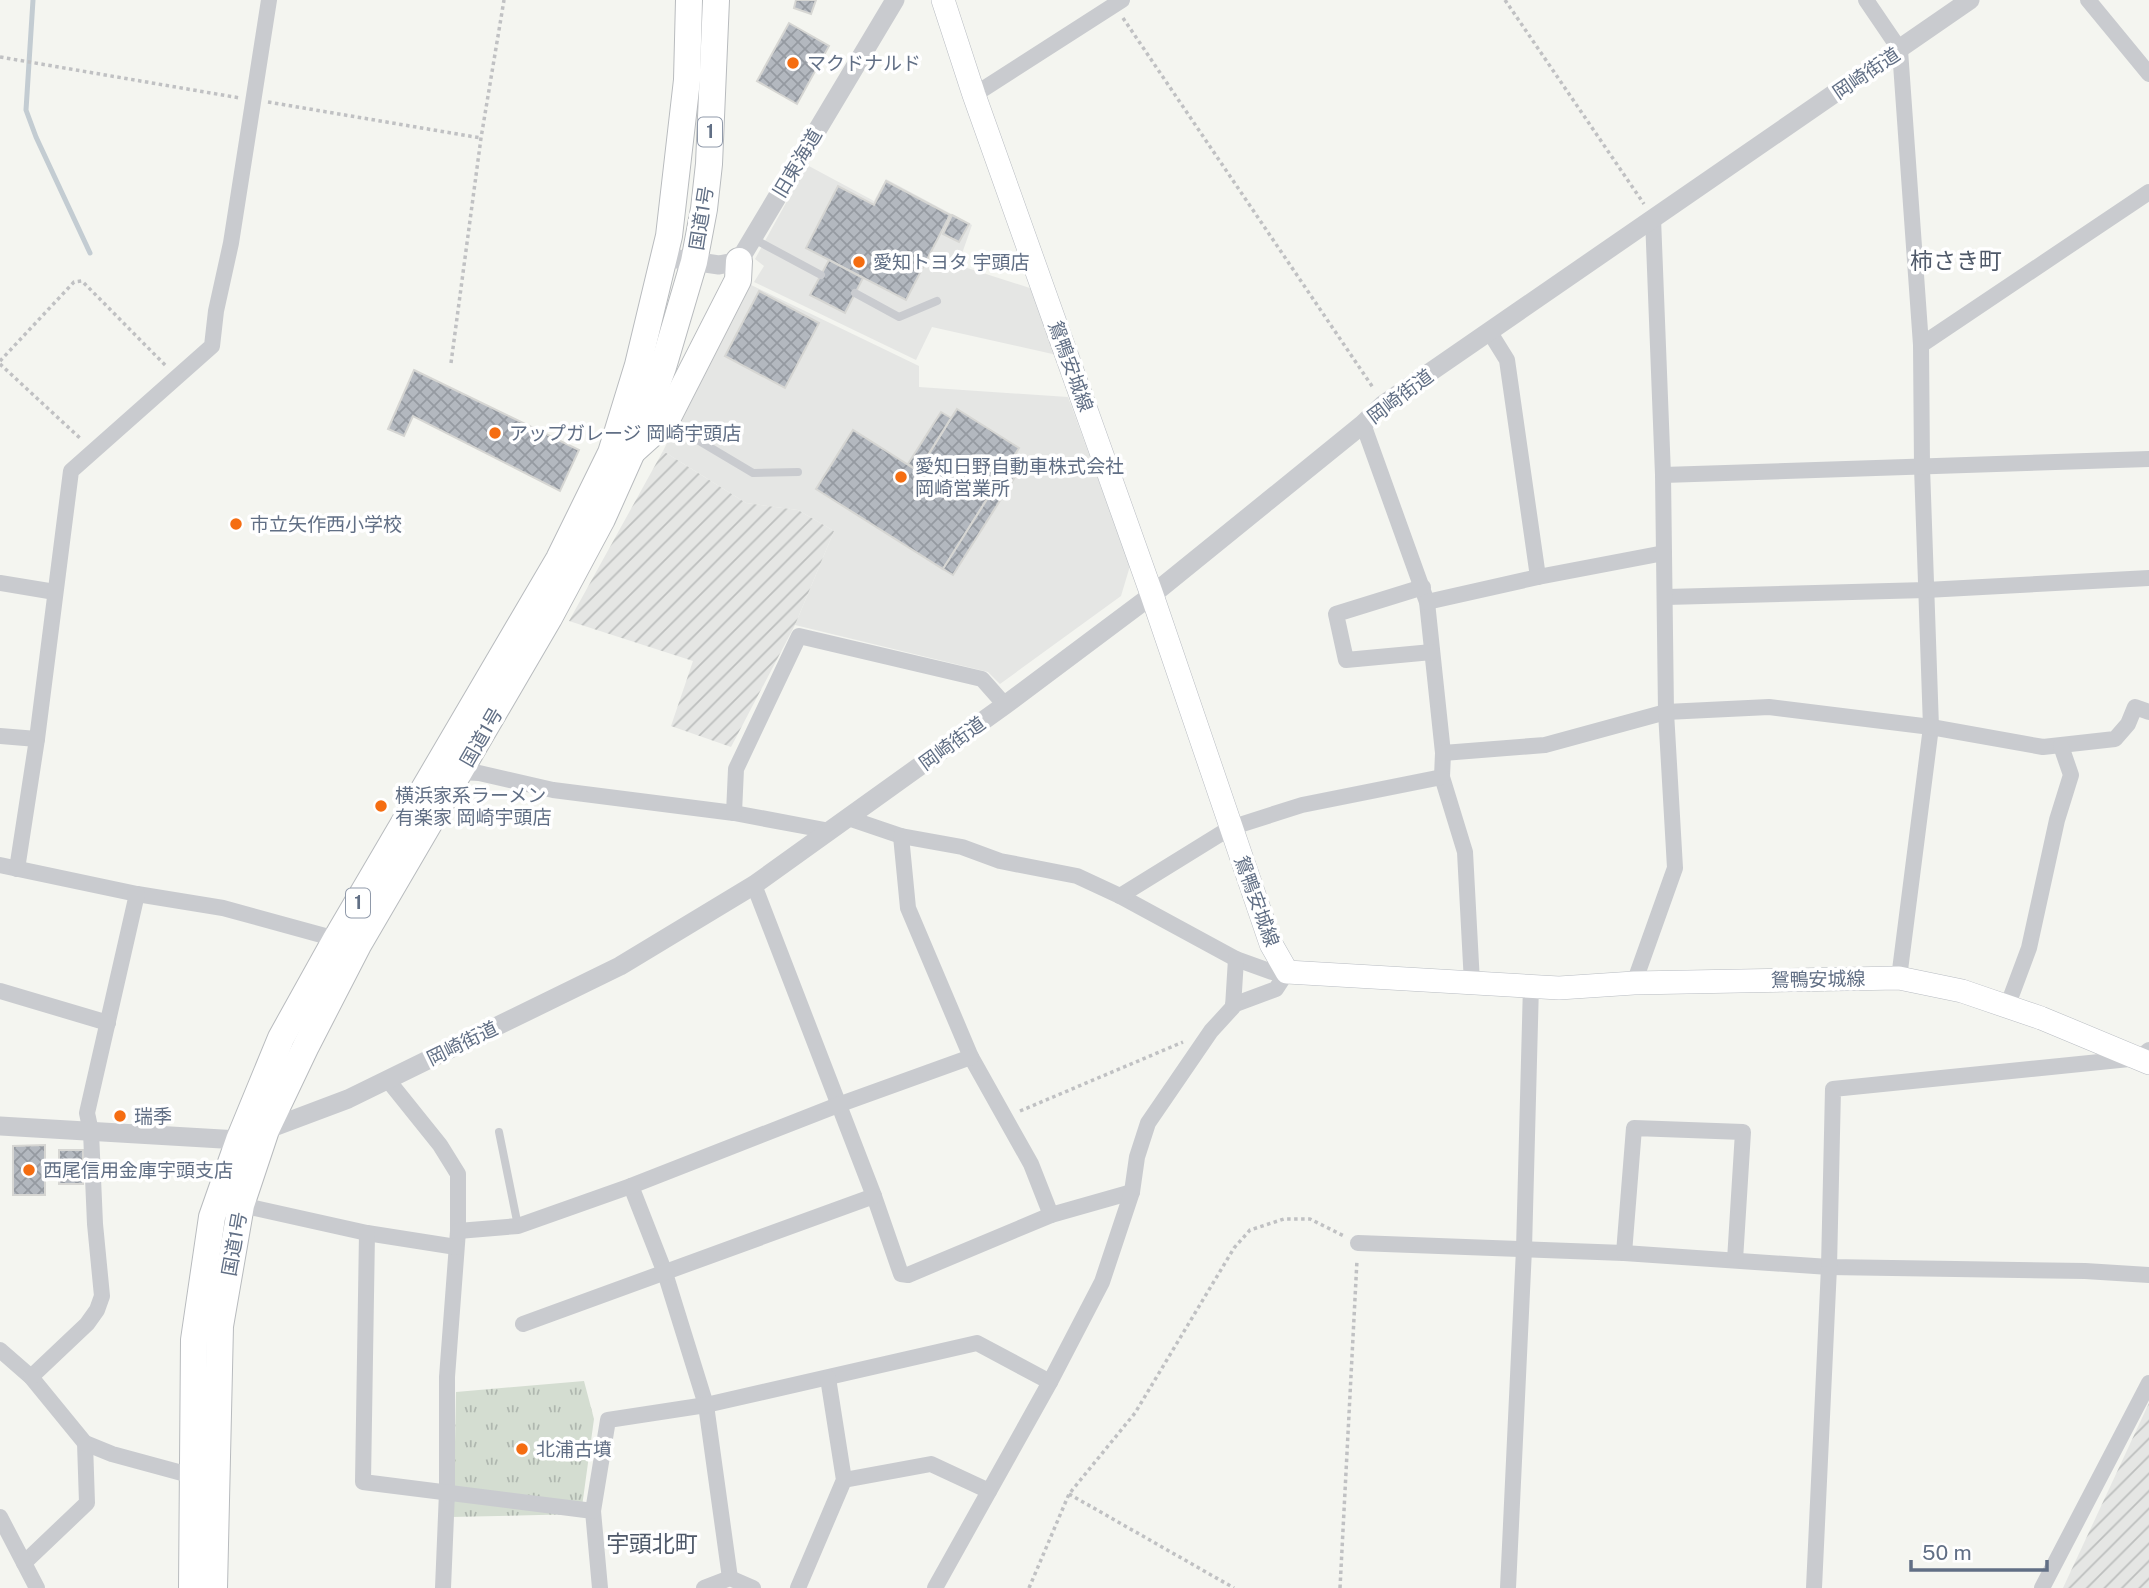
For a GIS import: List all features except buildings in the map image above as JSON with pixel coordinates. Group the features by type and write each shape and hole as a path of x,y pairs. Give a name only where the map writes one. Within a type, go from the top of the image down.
{"highway":[{"name":"国道1号","path":"192,1588 194,1340 212,1217 239,1140 281,1038 336,939 559,559 611,453 638,365 669,236 687,80 689,0"},
{"name":"国道1号","path":"214,1588 220,1325 241,1205 266,1130 358,945 549,618 602,519 632,452 663,367 694,262 704,209 709,164 716,0"},
{"path":"632,452 666,421 738,281 738,261"}],"main road":[{"name":"鴛鴨安城線","path":"943,0 974,95 1152,595 1271,944 1287,972 1559,988 1634,983 1899,978 1962,991 2146,1057"}],"street":[{"path":"17,869 37,739 71,471 212,346 269,0"},
{"name":"旧東海道","path":"738,261 895,0"},
{"path":"1866,0 1900,50 1921,345 1922,467 1931,727 1899,978"},
{"name":"岡崎街道","path":"239,1140 348,1099 620,965 754,885 1005,705 1152,595 1384,404 1970,0"},
{"path":"2088,0 2149,74"},
{"path":"974,95 1118,3"},
{"path":"1921,345 2149,192"},
{"path":"1634,983 1675,869 1666,712 1663,475 1653,218"},
{"path":"664,257 719,265 738,261"},
{"path":"1489,331 1507,360 1538,577"},
{"path":"1363,424 1425,594 1443,752 1442,777 1465,852 1472,983"},
{"path":"1663,475 2149,459"},
{"path":"1432,652 1346,660 1336,614 1425,594 1538,577 1664,553"},
{"path":"1666,597 1926,590 2149,578"},
{"path":"0,583 55,592"},
{"path":"734,813 736,769 799,636 982,679 1005,705"},
{"path":"1443,752 1545,745 1666,712 1769,707 1931,727 2043,747 2061,746 2115,739 2129,724 2135,707 2149,712"},
{"path":"0,736 37,739"},
{"path":"2007,1007 2029,948 2057,821 2071,775 2061,746"},
{"path":"461,772 479,773 553,790 734,813 830,831"},
{"path":"1120,896 1230,828 1302,805 1442,777"},
{"path":"848,818 901,836 962,847 1000,861 1077,876 1120,896 1236,960 1272,972 1287,972"},
{"path":"901,836 908,908 971,1057 1031,1164 1051,1215"},
{"path":"0,865 137,894 223,908 336,939"},
{"path":"754,885 874,1196 901,1274 908,1275 1051,1215 1132,1192"},
{"path":"31,1377 87,1324 97,1310 102,1296 95,1224 91,1132 87,1113 137,894"},
{"path":"1233,1004 1236,960"},
{"path":"935,1588 1050,1382 1102,1282 1132,1192 1137,1157 1149,1123 1211,1031 1233,1004 1276,989 1287,972"},
{"path":"1508,1588 1524,1249 1531,985"},
{"path":"0,991 108,1023"},
{"path":"241,1205 367,1233 457,1239 518,1226 631,1186 838,1105 971,1057"},
{"path":"1814,1588 1829,1267 1833,1088 2146,1057"},
{"path":"387,1079 440,1145 458,1174 457,1239 447,1377 447,1492 443,1588"},
{"path":"0,1126 239,1140"},
{"path":"1624,1253 1634,1128 1744,1132 1735,1260"},
{"path":"631,1186 665,1273 706,1405 730,1578"},
{"path":"523,1324 874,1196"},
{"path":"367,1233 363,1482 593,1511"},
{"path":"1358,1243 1624,1253 1829,1267 2085,1271 2149,1275"},
{"path":"600,1588 593,1511 608,1420 706,1405 976,1343 1050,1382"},
{"path":"0,1350 31,1377 85,1443 112,1454 193,1476"},
{"path":"798,1588 844,1480 828,1378"},
{"path":"2042,1588 2149,1383"},
{"path":"24,1563 87,1503 85,1443"},
{"path":"844,1480 931,1464 989,1491"},
{"path":"0,1517 37,1588"},
{"path":"704,1588 730,1578 752,1588"}],"lane":[{"path":"752,238 821,275"},
{"path":"855,293 899,317 937,301"},
{"path":"666,421 753,473 798,472"},
{"path":"499,1132 518,1226"}],"path":[{"path":"451,363 481,138 504,0"},
{"path":"1505,0 1653,218"},
{"path":"1118,3 1384,404"},
{"path":"0,57 481,138"},
{"path":"93,451 0,363 74,282 82,281 177,377"},
{"path":"1004,1118 1211,1031"},
{"path":"1029,1588 1069,1494 1135,1413 1234,1248 1250,1230 1284,1219 1310,1219 1358,1243 1340,1588"},
{"path":"1069,1494 1234,1588"}],"shaded area":[{"name":"愛知トヨタ 宇頭店","path":"807,165 874,201 886,179 972,225 958,265 1036,290 1057,355 932,327 916,360 754,282 764,266 755,259"},
{"name":"愛知日野自動車株式会社 岡崎営業所","path":"747,283 919,366 919,387 1068,397 1130,566 1121,596 1000,684 988,672 795,625 834,531 798,510 746,503 663,451"},
{"path":"663,451 746,503 798,510 834,531 795,625 731,747 671,726 693,661 569,621"},
{"path":"2149,1403 2149,1588 2063,1588"}],"green space":[{"path":"584,1381 594,1419 581,1514 451,1517 456,1392"}],"waterway":[{"path":"33,0 26,110 90,253"}],"place":[{"name":"マクドナルド","path":"793,63"},
{"name":"愛知トヨタ 宇頭店","path":"859,262"},
{"name":"アップガレージ 岡崎宇頭店","path":"495,433"},
{"name":"愛知日野自動車株式会社 岡崎営業所","path":"901,477"},
{"name":"市立矢作西小学校","path":"236,524"},
{"name":"横浜家系ラーメン 有楽家 岡崎宇頭店","path":"381,806"},
{"name":"瑞季","path":"120,1116"},
{"name":"西尾信用金庫宇頭支店","path":"29,1170"},
{"name":"北浦古墳","path":"522,1449"}],"district":[{"name":"柿さき町","path":"1956,261"},
{"name":"宇頭北町","path":"652,1544"}]}
